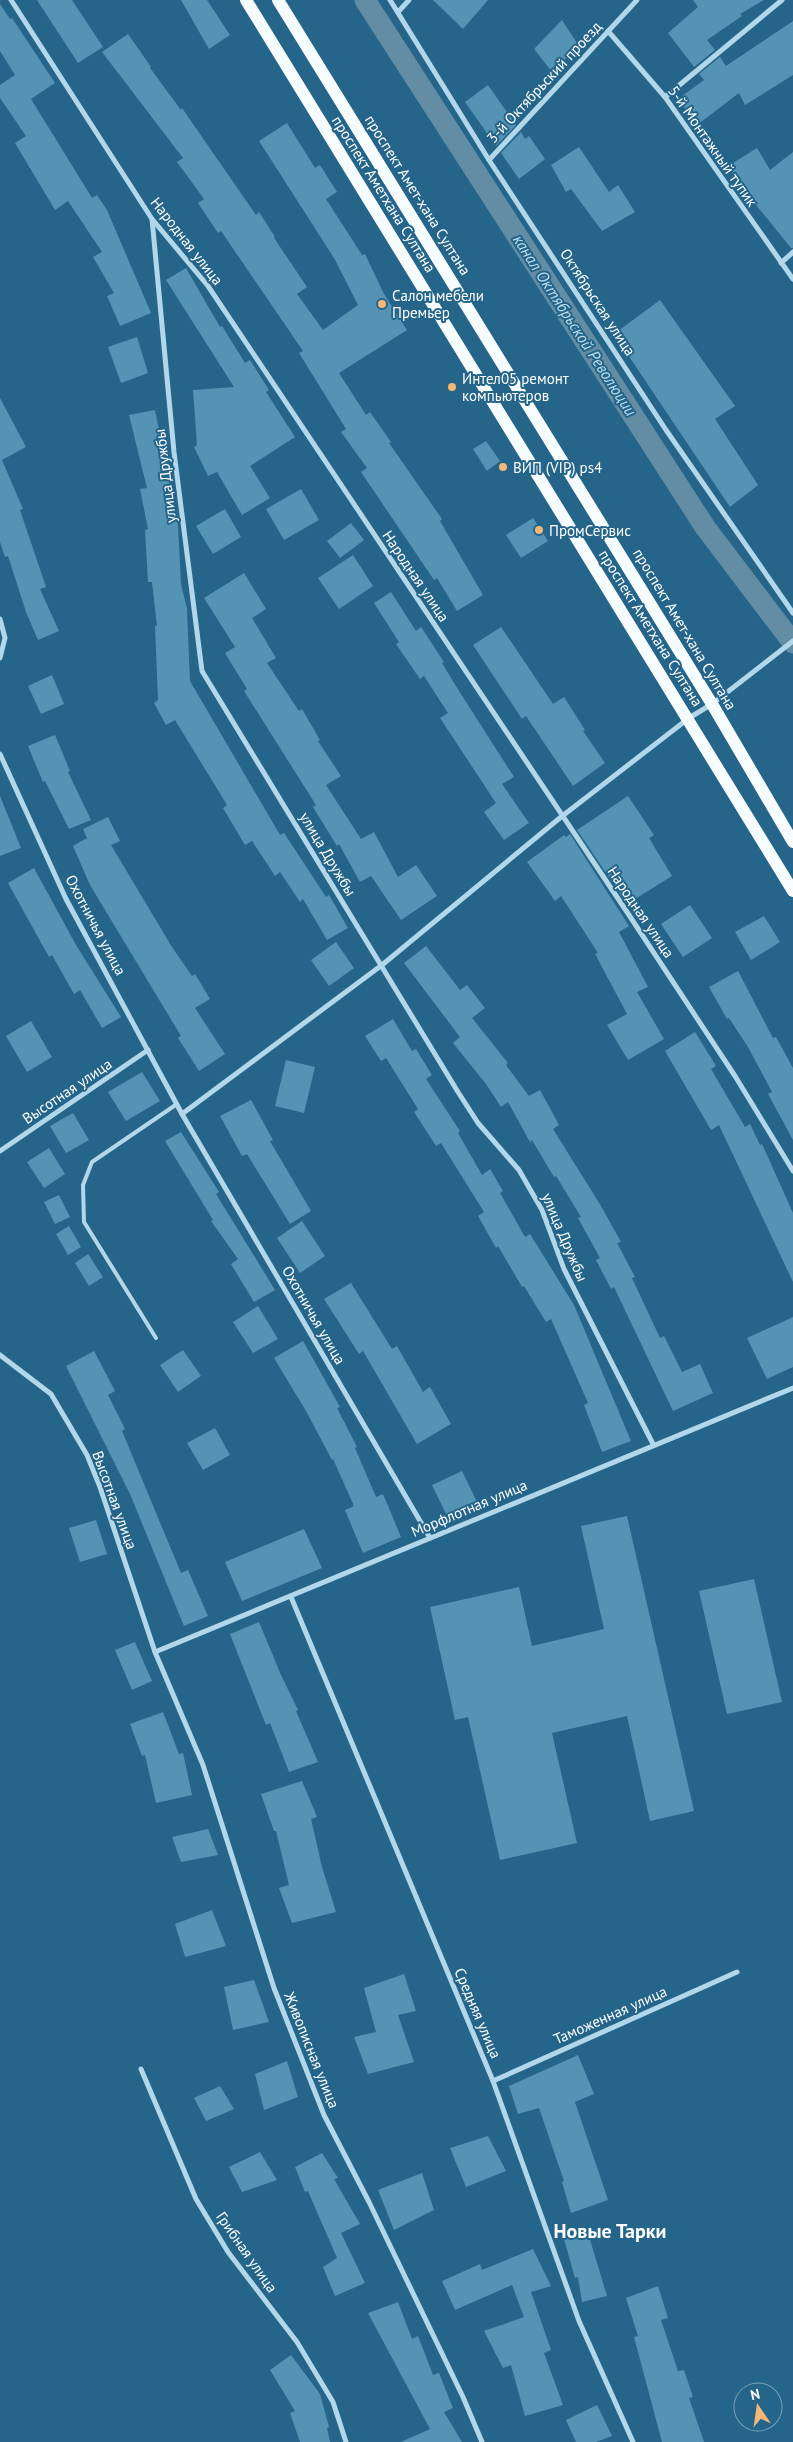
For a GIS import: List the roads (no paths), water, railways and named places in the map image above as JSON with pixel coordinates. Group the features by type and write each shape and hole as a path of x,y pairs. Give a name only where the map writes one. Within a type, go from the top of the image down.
{"main road":[{"name":"проспект Аметхана Султана","path":"246,0 689,718 793,891"},
{"name":"проспект Амет-хана Султана","path":"278,0 712,704 793,842"}],"street":[{"name":"Народная улица","path":"11,0 152,219 208,286 735,1076 793,1171"},
{"name":"Октябрьская улица","path":"390,0 489,160 666,430 793,612"},
{"path":"398,12 409,0"},
{"name":"3-й Октябрьский проезд","path":"489,160 637,0"},
{"path":"665,97 782,0"},
{"name":"5-й Монтажный тупик","path":"608,30 665,97 793,279"},
{"name":"улица Дружбы","path":"152,219 174,452 202,671 478,1123 519,1170 542,1210 564,1269 653,1444"},
{"path":"781,263 793,252"},
{"path":"0,619 6,638 0,658"},
{"path":"182,1114 382,965 562,817 689,718 712,704 793,641"},
{"name":"Охотничья улица","path":"0,754 66,899 182,1114 430,1538"},
{"name":"Высотная улица","path":"0,1151 148,1050"},
{"name":"Высотная улица","path":"0,1355 51,1394 87,1455 100,1487 155,1652"},
{"name":"Морфлотная улица","path":"155,1652 292,1597 653,1444 793,1388"},
{"name":"Средняя улица","path":"292,1597 493,2080 579,2321 633,2442"},
{"name":"Живописная улица","path":"155,1652 203,1765 274,1988 324,2116 382,2228 463,2397 482,2442"},
{"name":"Таможенная улица","path":"493,2080 737,1972"},
{"name":"Грибная улица","path":"141,2069 196,2199 228,2252 297,2342 333,2402 346,2442"}],"lane":[{"path":"156,1338 84,1222 83,1185 92,1162 177,1104"}],"waterway":[{"name":"канал Октябрьской Революции","path":"365,0 705,527 793,643"}],"place":[{"name":"Салон мебели Премьер","path":"382,304"},
{"name":"Интел05 ремонт компьютеров","path":"452,387"},
{"name":"ВИП (VIP) ps4","path":"503,467"},
{"name":"ПромСервис","path":"539,530"}],"district":[{"name":"Новые Тарки","path":"610,2231"}]}
